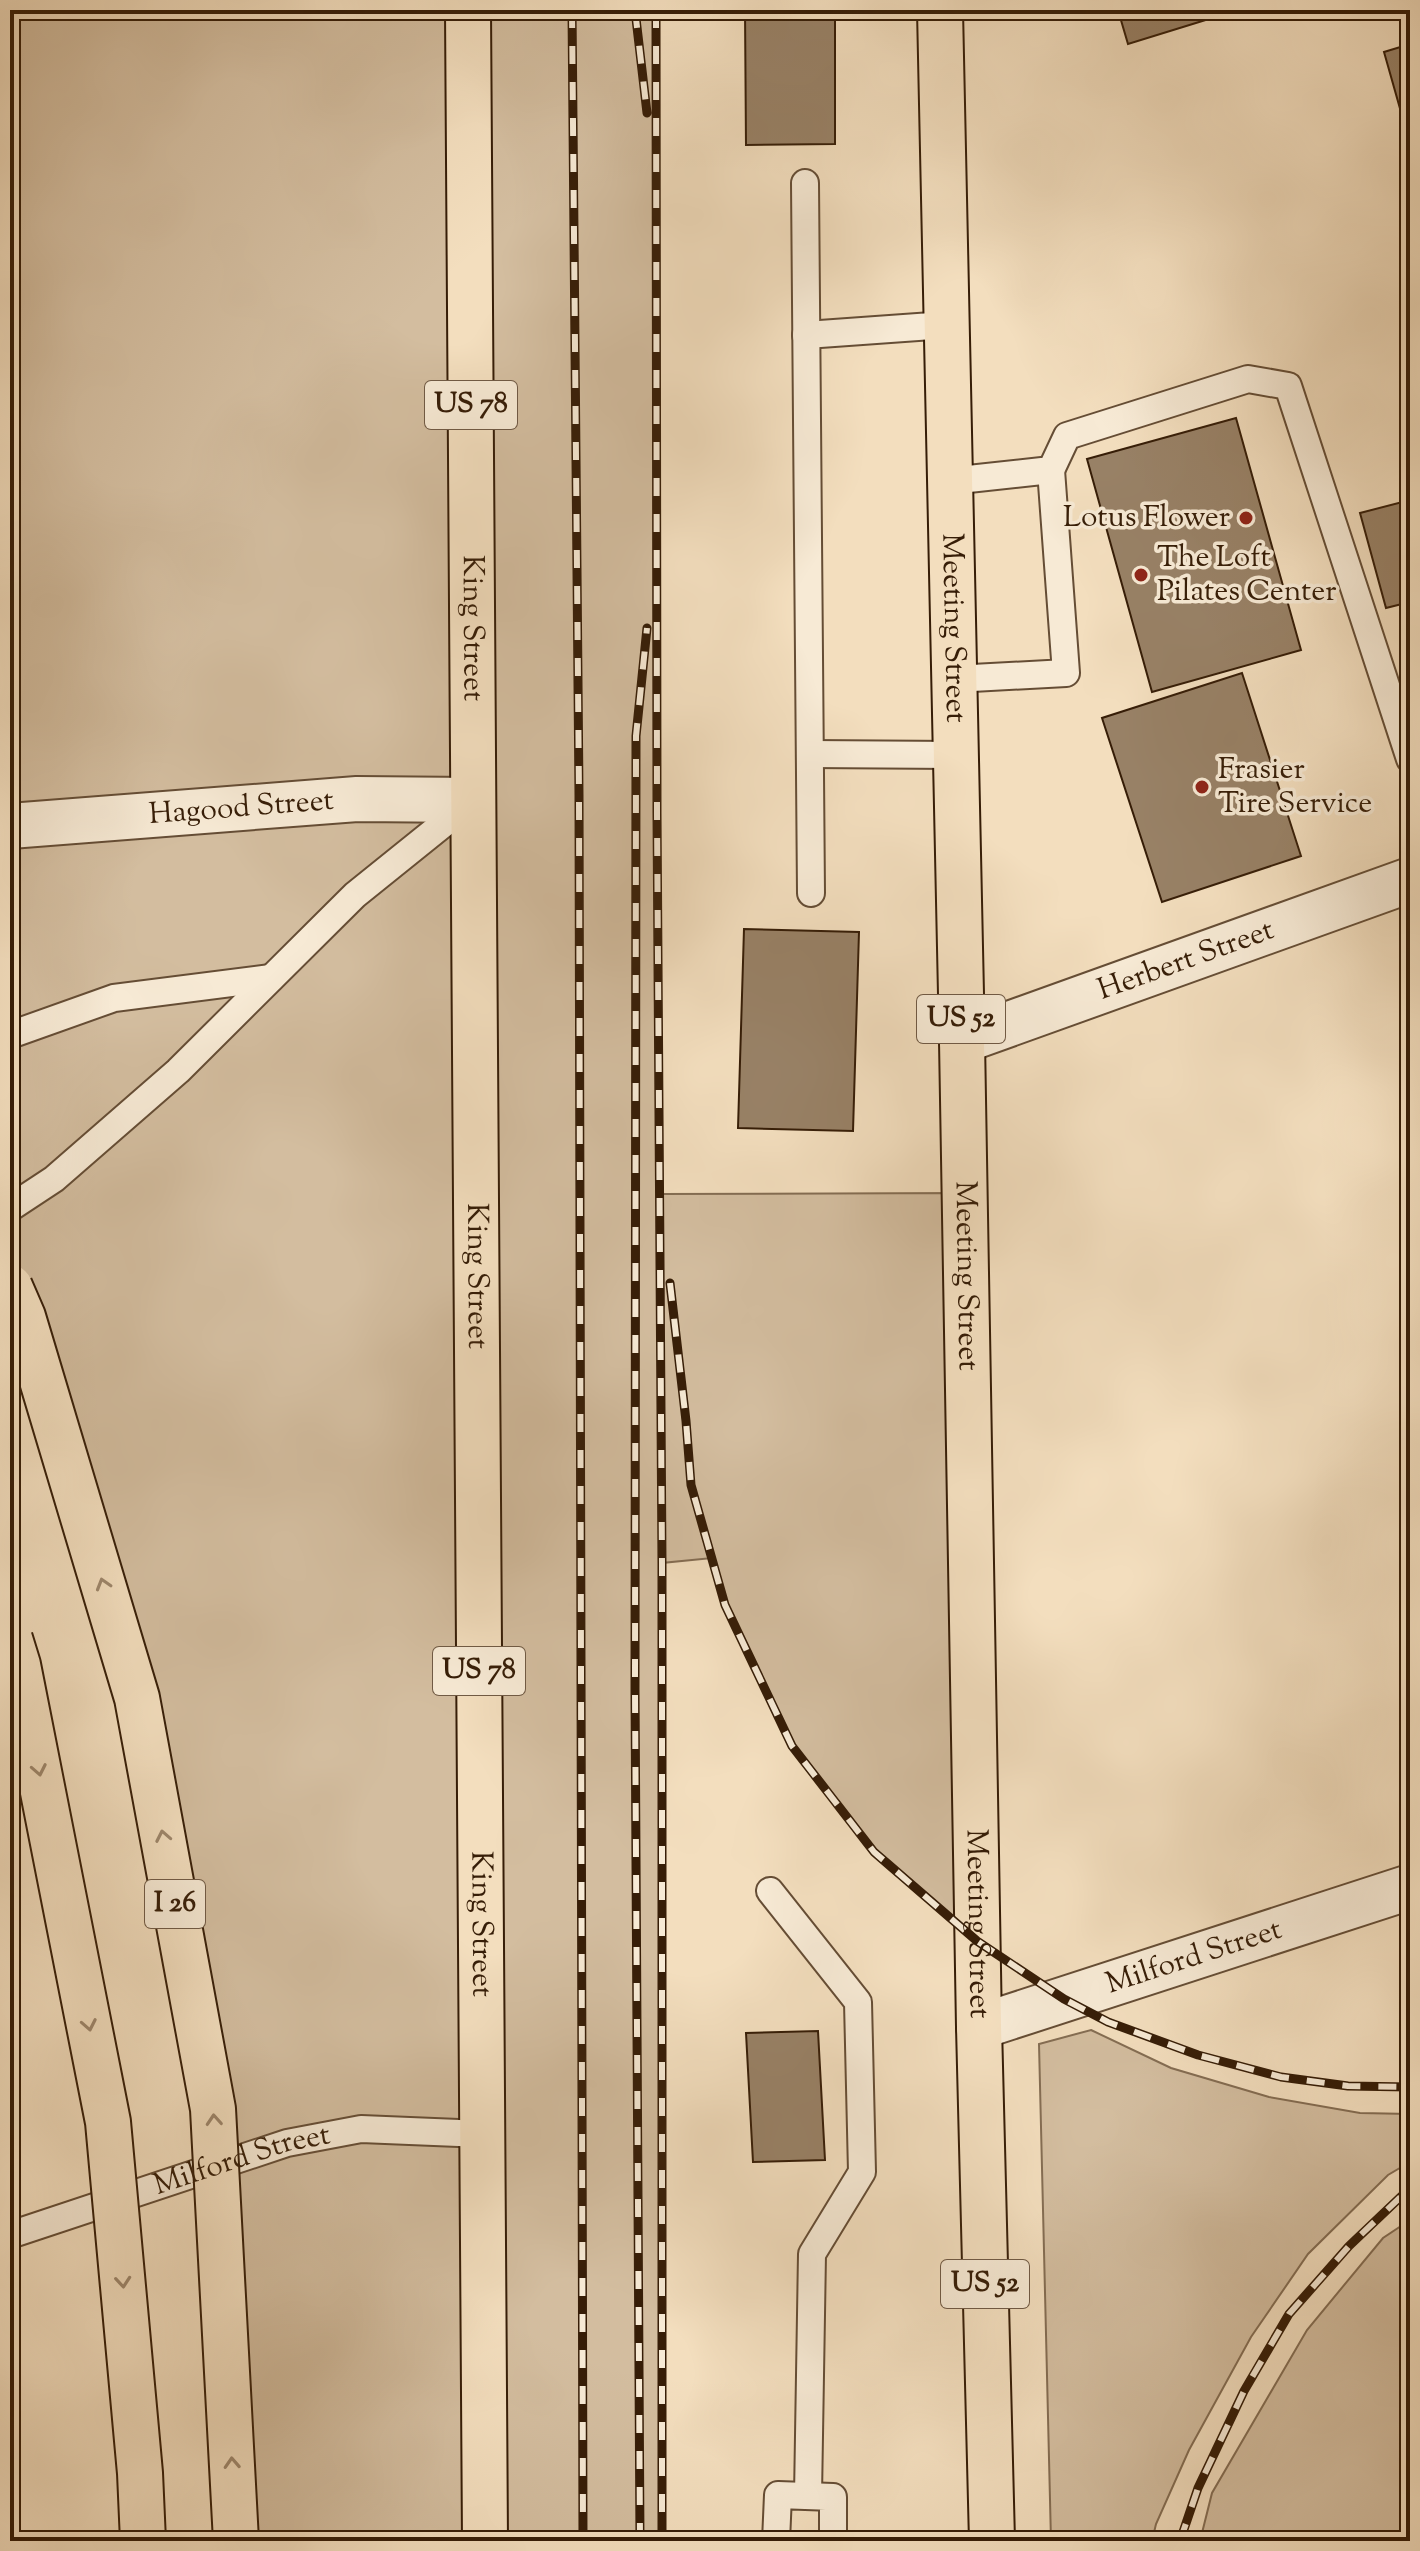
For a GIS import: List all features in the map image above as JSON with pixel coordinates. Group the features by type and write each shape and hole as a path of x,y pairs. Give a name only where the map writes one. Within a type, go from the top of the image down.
{"main road":[{"name":"King Street","path":"468,10 485,2541"},
{"name":"Meeting Street","path":"940,10 979,2027 992,2541"},
{"name":"I 26","path":"10,1287 23,1317 137,1698 213,2109 236,2541"},
{"path":"10,1639 18,1665 108,2122 140,2473 143,2541"}],"street":[{"name":"Hagood Street","path":"10,826 357,799 473,800"},
{"name":"Herbert Street","path":"962,1041 1410,880"},
{"name":"Milford Street","path":"979,2027 1410,1887"}],"lane":[{"path":"805,183 811,893"},
{"path":"806,335 946,325"},
{"path":"954,679 1066,673 1051,470 1067,436 1248,379 1288,386 1410,759"},
{"path":"950,481 1051,470"},
{"path":"810,754 955,755"},
{"path":"10,1208 54,1179 178,1071 355,895 473,800"},
{"path":"10,1035 114,998 271,978"},
{"path":"770,1891 858,2002 862,2172 812,2254 808,2496"},
{"name":"Milford Street","path":"10,2235 287,2143 361,2129 483,2134"},
{"path":"776,2541 778,2495 833,2497 833,2541"}],"shaded area":[{"path":"10,10 656,10 660,1194 964,1193 977,1941 874,1852 792,1746 725,1605 712,1558 662,1563 662,2541 236,2541 213,2108 137,1698 10,1287"},
{"path":"1091,2030 1171,2068 1269,2097 1360,2113 1410,2114 1410,2162 1388,2175 1308,2254 1251,2337 1189,2450 1156,2524 1152,2541 1051,2541 1039,2044"},
{"path":"1410,2220 1410,2541 1200,2541 1212,2493 1307,2330 1383,2238"}],"building":[{"path":"745,10 835,10 835,144 746,145"},
{"path":"1118,10 1238,10 1128,44"},
{"path":"1410,44 1410,110 1401,112 1384,52"},
{"path":"1236,418 1301,650 1152,692 1087,459"},
{"path":"1410,500 1410,602 1386,608 1360,513"},
{"name":"Frasier Tire Service","path":"1242,673 1301,856 1162,902 1102,718"},
{"path":"744,929 859,932 853,1131 738,1128"},
{"path":"818,2031 825,2160 753,2162 746,2033"}],"railway":[{"path":"572,10 579,795 583,2541"},
{"path":"635,10 647,113"},
{"path":"656,10 662,2541"},
{"path":"640,2541 635,1690 636,736 647,628"},
{"path":"670,1283 691,1485 725,1605 792,1746 874,1852 977,1941 1064,1999 1108,2022 1198,2055 1281,2077 1348,2086 1410,2087"},
{"path":"1180,2541 1198,2488 1244,2391 1289,2314 1349,2246 1410,2188"}],"place":[{"name":"Lotus Flower","path":"1246,518"},
{"name":"The Loft Pilates Center","path":"1141,575"},
{"name":"Frasier Tire Service","path":"1202,787"}]}
